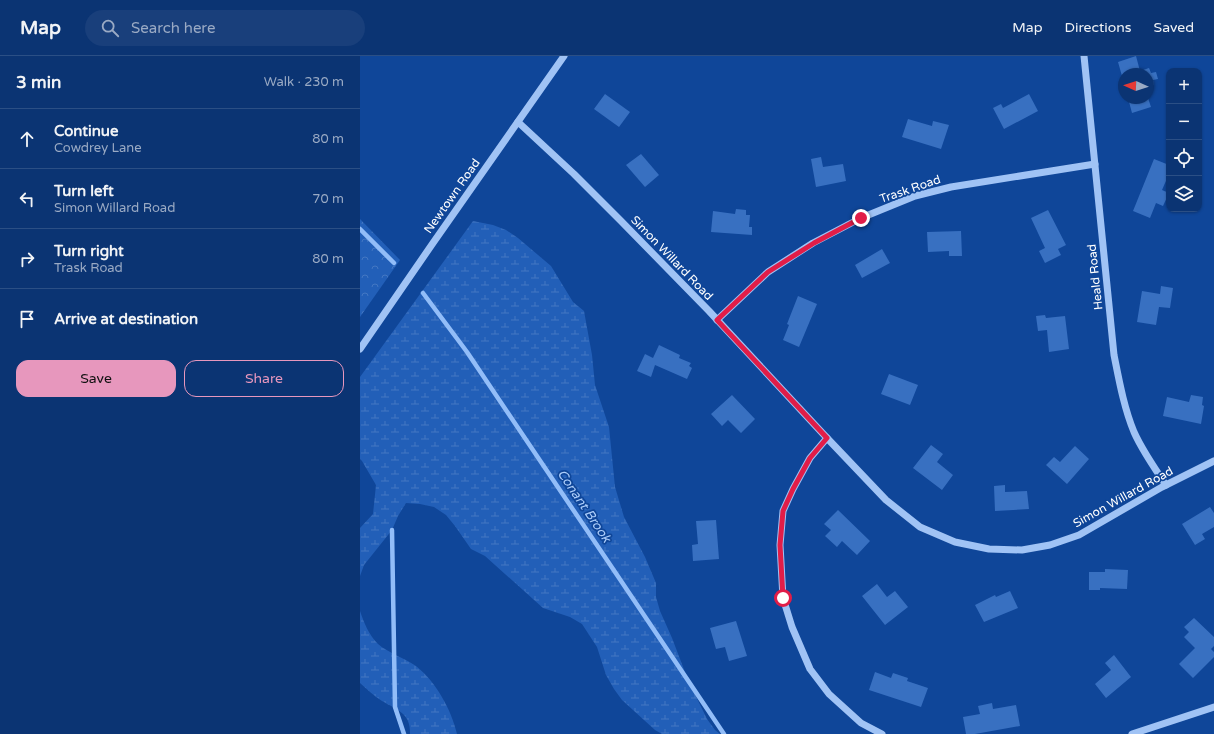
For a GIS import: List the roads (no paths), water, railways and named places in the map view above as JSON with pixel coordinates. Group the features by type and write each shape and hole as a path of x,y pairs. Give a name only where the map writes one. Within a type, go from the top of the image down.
{"street":[{"name":"Newtown Road","path":"360,349 432,243 564,56"},
{"name":"Heald Road","path":"1084,56 1114,355 1121,390 1134,432 1154,468 1166,485"},
{"name":"Simon Willard Road","path":"518,122 574,174 621,221 717,320 886,500 920,527 955,542 989,550 1022,550 1050,545 1079,535 1166,485 1214,461"},
{"name":"Trask Road","path":"717,320 768,272 814,243 861,218 915,196 951,187 1095,164"},
{"path":"827,438 810,458 783,511 780,545 783,598 792,627 810,670 829,694 861,723 882,734"},
{"path":"1132,734 1214,707"}],"waterway":[{"name":"Conant Brook","path":"360,229 394,263"},
{"name":"Conant Brook","path":"423,293 467,352 724,734"},
{"path":"392,530 395,707 404,734"}]}
